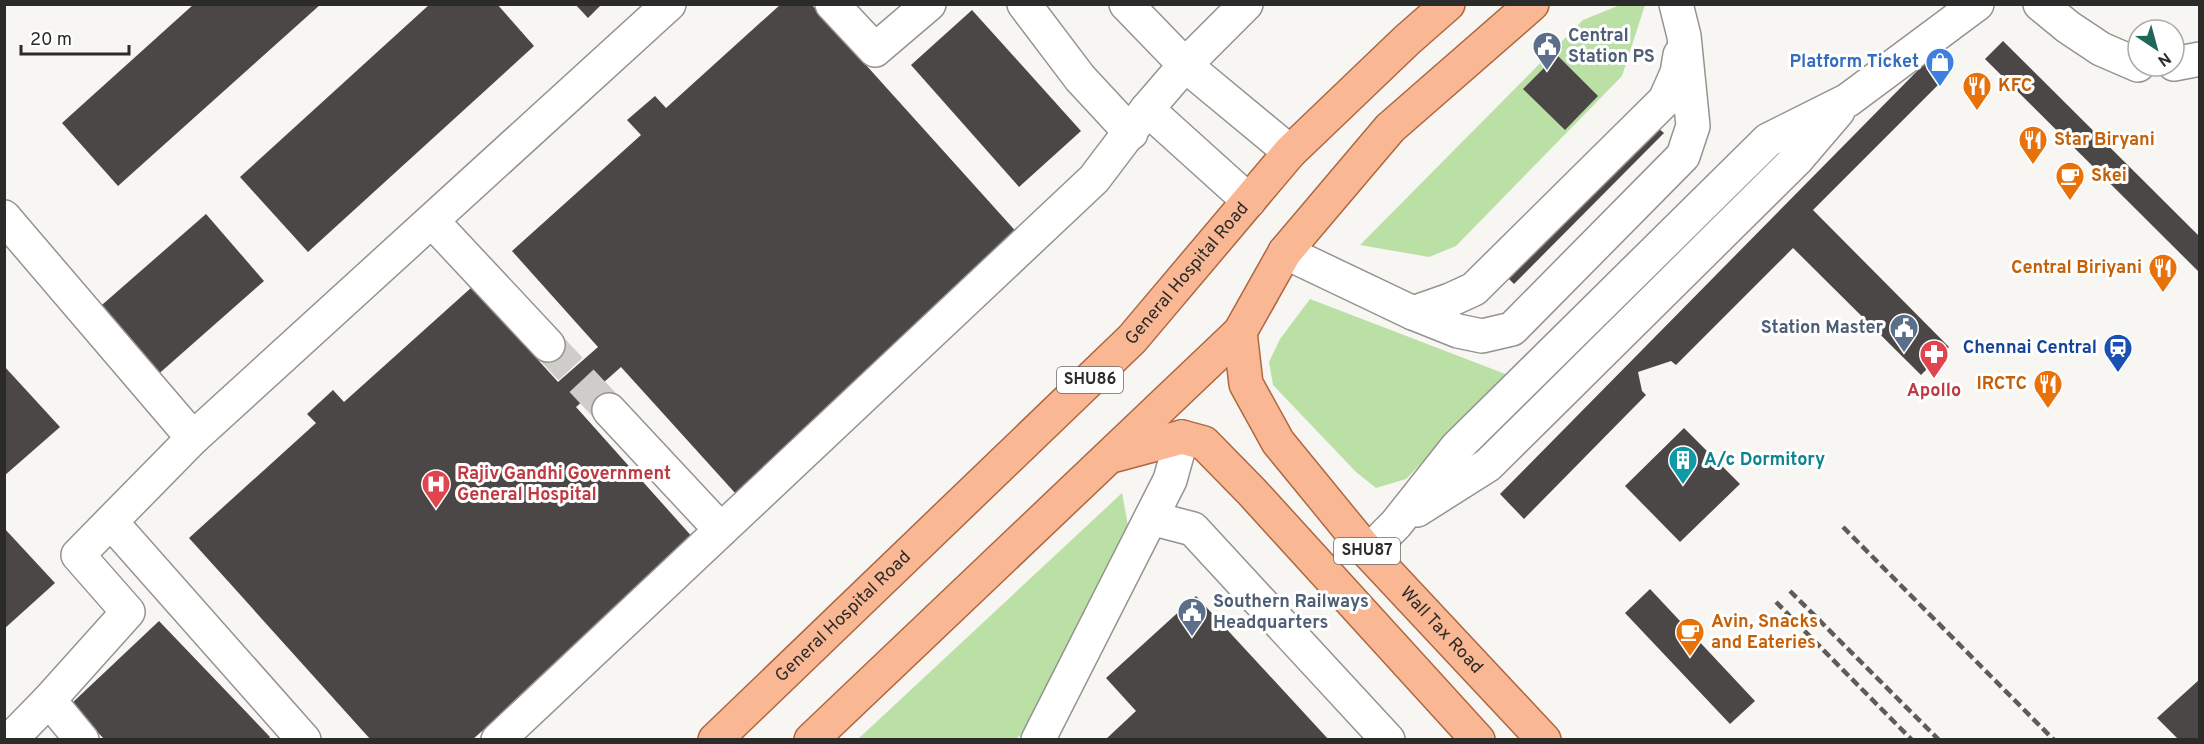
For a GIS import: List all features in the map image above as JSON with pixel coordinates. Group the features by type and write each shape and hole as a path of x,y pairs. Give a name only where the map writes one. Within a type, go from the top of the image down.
{"main road":[{"name":"General Hospital Road","path":"715,740 1132,339 1290,152 1448,4"},
{"path":"811,740 1240,332 1285,252 1390,128 1532,4"},
{"name":"Wall Tax Road","path":"1240,332 1246,384 1278,442 1368,552 1544,740"},
{"path":"1112,456 1182,437"},
{"name":"SHU87","path":"1182,437 1204,443 1212,451 1478,740"}],"lane":[{"path":"10,740 128,612 78,555 193,438 669,4"},
{"path":"832,4 875,50 929,4"},
{"path":"1024,4 1080,78 1249,201"},
{"path":"1126,4 1185,65 1290,152"},
{"path":"498,740 1094,179 1185,65 1246,4"},
{"path":"1285,252 1458,332 1482,336 1512,329 1683,156 1693,126 1684,36 1676,4"},
{"path":"1368,552 1396,524 1457,447 1768,140 1848,100 1977,4"},
{"path":"2040,4 2068,27 2102,49 2126,60"},
{"path":"1413,313 1474,289 1665,100 1677,73 1684,36"},
{"path":"4,217 193,438"},
{"path":"432,221 548,345"},
{"path":"609,410 721,530"},
{"path":"1038,740 1170,480 1182,437"},
{"path":"1151,518 1193,529 1388,740"},
{"path":"111,522 304,740"},
{"path":"49,700 82,740"}],"green space":[{"path":"1620,5 1645,5 1622,76 1456,246 1429,257 1360,245 1583,20"},
{"path":"1310,299 1508,375 1406,479 1376,488 1356,472 1273,385 1269,362 1280,339"},
{"path":"1122,493 1129,531 1032,728 1015,739 857,740"}],"building":[{"path":"194,4 321,4 118,186 62,123"},
{"path":"430,4 497,4 534,46 308,252 240,177"},
{"path":"575,4 602,4 588,18"},
{"path":"781,4 811,4 1021,237 736,494 621,367 576,407 695,540 472,740 371,740 189,538 316,423 307,414 333,390 344,402 472,287 558,382 598,347 512,251 641,135 627,120 655,96 666,108"},
{"path":"972,10 1081,131 1019,187 911,65"},
{"path":"2003,41 2200,237 2200,273 1985,59"},
{"path":"1557,55 1598,96 1565,130 1523,89"},
{"path":"1927,61 1944,79 1813,210 1949,347 1921,375 1793,248 1676,365 1671,361 1638,372 1642,391 1646,395 1524,519 1500,494"},
{"path":"1652,123 1664,133 1514,284 1503,273"},
{"path":"206,214 264,281 154,378 95,311"},
{"path":"4,366 60,427 4,476"},
{"name":"A/c Dormitory","path":"1684,428 1740,484 1680,542 1625,486"},
{"path":"4,528 55,583 4,629"},
{"name":"Avin, Snacks and Eateries","path":"1650,589 1755,701 1730,724 1625,613"},
{"name":"Southern Railways Headquarters","path":"1196,596 1329,740 1105,740 1136,711 1106,678"},
{"path":"159,621 270,737 268,740 105,740 71,704"},
{"path":"2200,679 2200,740 2179,740 2157,718"}],"tunnel":[{"path":"548,345 609,410"}],"railway":[{"path":"1843,527 2054,740"},
{"path":"1790,591 1939,740"},
{"path":"1776,602 1912,740"}],"place":[{"name":"Central Station PS","path":"1547,72"},
{"name":"Platform Ticket","path":"1940,88"},
{"name":"KFC","path":"1977,112"},
{"name":"Star Biryani","path":"2033,166"},
{"name":"Skei","path":"2070,202"},
{"name":"Central Biriyani","path":"2163,294"},
{"name":"Station Master","path":"1904,354"},
{"name":"Chennai Central","path":"2118,374"},
{"name":"Apollo","path":"1934,380"},
{"name":"IRCTC","path":"2048,410"},
{"name":"A/c Dormitory","path":"1683,486"},
{"name":"Rajiv Gandhi Government General Hospital","path":"436,510"},
{"name":"Southern Railways Headquarters","path":"1192,638"},
{"name":"Avin, Snacks and Eateries","path":"1690,658"}]}
